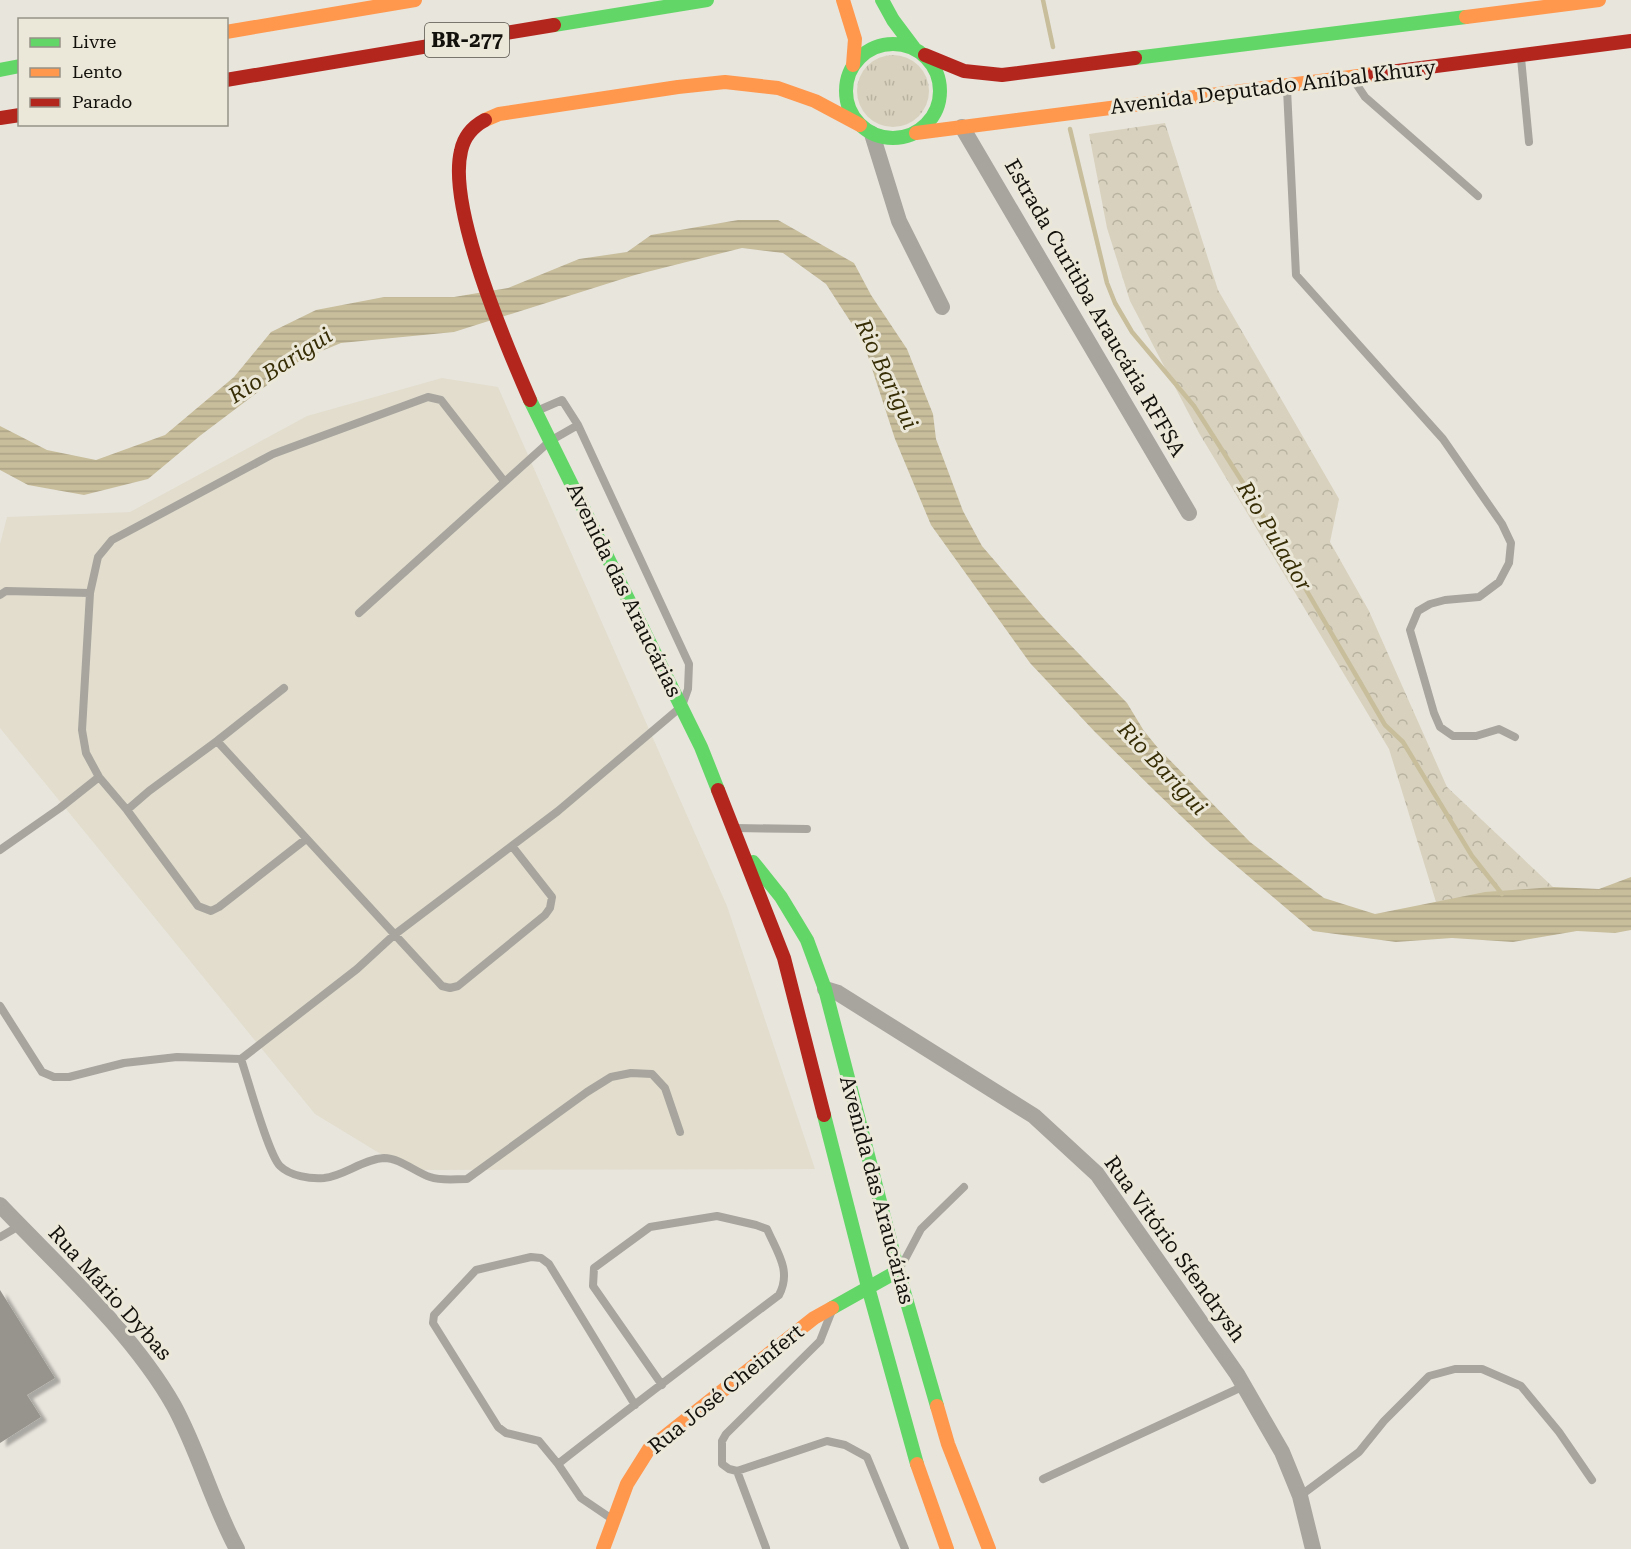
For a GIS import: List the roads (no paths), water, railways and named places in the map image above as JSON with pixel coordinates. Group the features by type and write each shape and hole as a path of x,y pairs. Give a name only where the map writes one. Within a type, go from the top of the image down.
{"main road":[{"name":"BR-277","path":"228,32 415,0"},
{"name":"BR-277","path":"228,80 707,0"},
{"path":"843,0 855,39 851,70 845,88 846,102 851,114 866,130"},
{"path":"778,88 815,101 866,130 887,138 902,138 916,133 928,124 936,111 940,97 939,82 934,67 893,20 882,0"},
{"path":"836,82 851,70 862,55 874,47 887,44 901,44 964,71 1002,75 1599,0"},
{"name":"Avenida Deputado Aníbal Khury","path":"916,133 1631,40"},
{"path":"0,70 18,66"},
{"name":"Avenida das Araucárias","path":"778,88 747,83 706,83 499,114 472,128 464,139 459,161 460,184 464,210 484,286 502,336 535,411 682,706 784,958 867,1287 919,1471 947,1549"},
{"path":"778,88 813,87"},
{"path":"0,118 18,115"},
{"name":"Avenida das Araucárias","path":"739,846 781,897 797,922 807,940 825,989 898,1271 948,1444 989,1549"},
{"path":"784,958 798,971 825,989"},
{"name":"Rua José Cheinfert","path":"603,1549 625,1484 637,1463 649,1449 798,1330 833,1307 898,1271"}],"street":[{"name":"Estrada Curitiba Araucária RFFSA","path":"962,127 1189,513"},
{"path":"866,130 899,221 942,307"},
{"name":"Rua Vitório Sfendrysh","path":"825,989 838,993 1034,1116 1097,1174 1244,1386 1282,1452 1300,1496 1313,1549"},
{"name":"Rua Mário Dybas","path":"0,1205 102,1312 156,1377 190,1440 237,1549"}],"lane":[{"path":"1521,55 1529,142"},
{"path":"1352,76 1365,98 1478,196"},
{"path":"1287,85 1296,275 1443,439 1502,524 1511,543 1509,563 1499,582 1479,597 1445,600 1430,604 1418,611 1410,630 1434,712 1440,727 1454,736 1476,736 1499,729 1515,737"},
{"path":"306,840 211,911 198,906 127,810 99,777 86,753 82,730 90,593 98,557 112,540 273,454 428,397 441,400 504,481"},
{"path":"0,1006 42,1072 54,1077 69,1077 124,1063 177,1057 241,1059 357,969 394,935 558,811 682,706 688,689 689,664 578,425 562,400 535,411"},
{"path":"359,613 550,441 578,425"},
{"path":"0,595 6,591 90,593"},
{"path":"127,810 284,688"},
{"path":"217,741 442,986 450,988 458,986 545,915 550,908 552,897 512,846"},
{"path":"0,850 60,808 99,777"},
{"path":"732,828 807,829"},
{"path":"241,1059 271,1150 280,1166 291,1173 308,1177 326,1178 377,1158 392,1158 430,1177 445,1180 467,1179 587,1092 611,1077 631,1073 652,1074 665,1088 680,1132"},
{"path":"898,1271 921,1229 964,1187"},
{"path":"558,1464 635,1404 662,1385 779,1295 784,1287 785,1272 767,1229 717,1216 651,1227 594,1268 593,1286 662,1385"},
{"path":"0,1237 19,1226"},
{"path":"612,1519 581,1498 558,1464 539,1442 506,1433 498,1427 433,1323 434,1315 476,1270 531,1257 541,1258 549,1264 635,1404"},
{"path":"833,1307 820,1341 726,1434 722,1441 722,1464 737,1471 827,1441 845,1444 867,1456 905,1549"},
{"path":"1300,1496 1359,1452 1384,1421 1429,1376 1455,1369 1482,1369 1521,1386 1559,1432 1592,1479"},
{"path":"1043,1479 1244,1386"},
{"path":"737,1471 766,1548"}],"water":[{"name":"Rio Barigui","path":"738,220 778,220 854,263 871,295 907,349 933,414 936,439 963,511 982,546 1044,618 1127,703 1144,731 1158,748 1250,842 1324,898 1375,914 1485,892 1553,887 1599,889 1631,877 1631,930 1615,933 1577,931 1513,942 1452,938 1396,942 1313,931 1207,841 1095,732 1030,663 931,525 895,439 863,341 826,284 783,253 742,248 635,275 454,332 341,343 302,359 201,435 148,479 84,495 28,485 0,470 0,426 47,450 96,460 165,435 234,377 271,332 316,310 384,297 454,297 508,288 579,259 627,252 651,235"}],"waterway":[{"name":"Rio Pulador","path":"1043,0 1053,47"},
{"name":"Rio Pulador","path":"1070,129 1107,283 1115,303 1132,332 1194,406 1252,497 1385,725 1403,742 1472,856 1502,894"}]}
